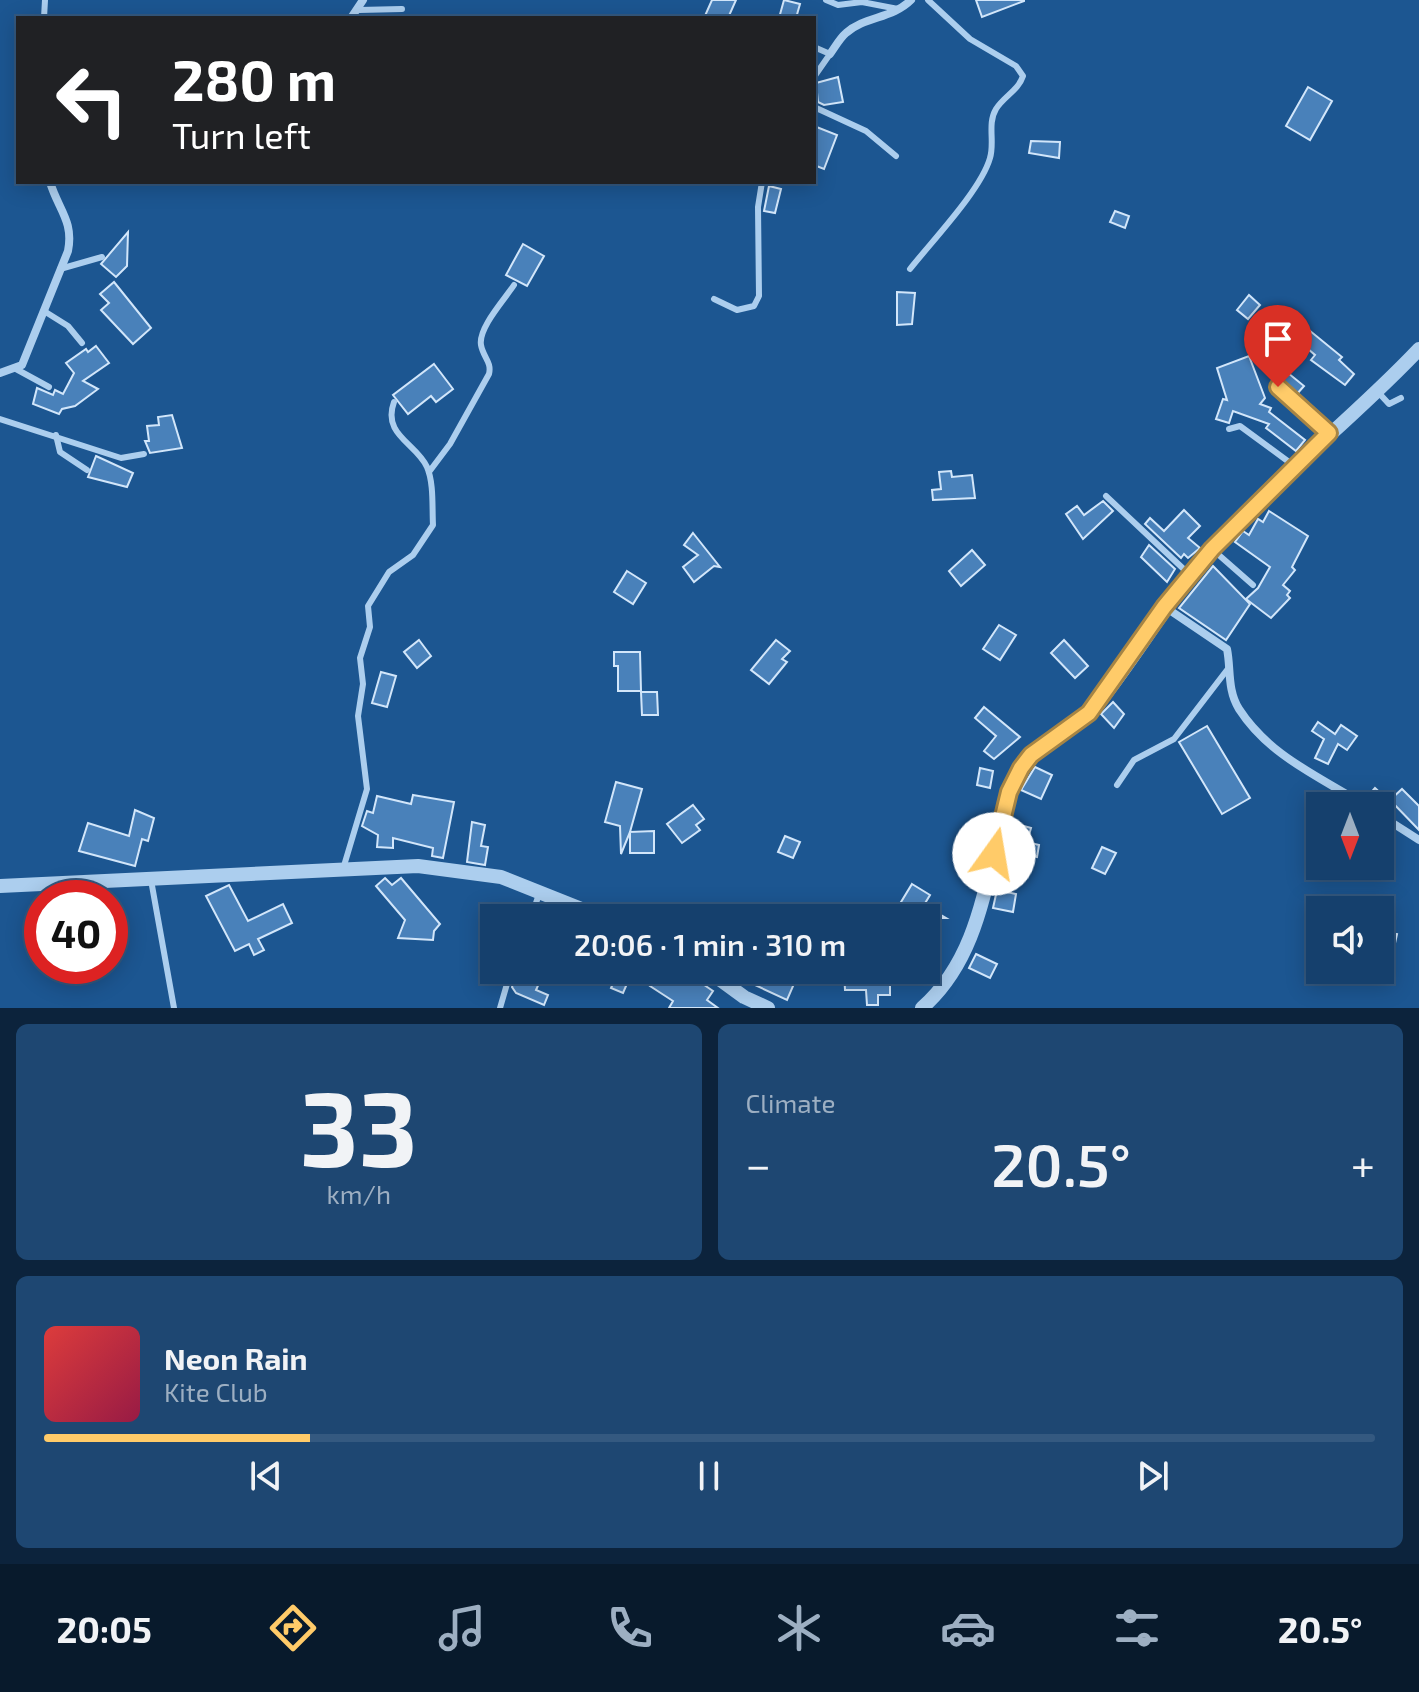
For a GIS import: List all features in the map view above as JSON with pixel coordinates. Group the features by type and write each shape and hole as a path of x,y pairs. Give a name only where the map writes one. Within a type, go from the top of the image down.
{"street":[{"path":"353,16 363,0"},
{"path":"830,54 845,34 857,26 901,9 911,0"},
{"path":"0,373 22,365 71,234 69,220 51,184"},
{"path":"922,1008 949,983 965,952 1009,792 1021,768 1031,755 1089,713 1164,607 1212,549 1419,349"},
{"path":"1164,607 1221,642 1227,649 1227,670 1238,708 1286,759 1342,792"},
{"path":"1394,824 1419,840"},
{"path":"0,886 418,866 461,869 501,877 566,904"},
{"path":"726,984 744,997 768,1008"}],"lane":[{"path":"826,0 838,5 862,2 901,9"},
{"path":"910,269 976,182 990,158 992,120 996,108 1020,85 1023,76 1016,66 970,39 928,0"},
{"path":"359,10 402,9"},
{"path":"816,48 830,54 816,74"},
{"path":"816,108 866,131 896,156"},
{"path":"714,299 737,310 754,306 759,296 758,207 762,184"},
{"path":"60,269 102,257"},
{"path":"429,472 450,444 489,374 491,366 481,347 481,336 514,285"},
{"path":"44,311 68,326 82,343"},
{"path":"16,369 49,387"},
{"path":"1278,387 1329,433"},
{"path":"1377,391 1389,404 1401,398"},
{"path":"343,869 367,789 358,716 363,684 360,658 370,627 368,606 389,572 413,555 431,532 429,472 427,465 395,430 391,411 394,402"},
{"path":"0,419 121,458 144,454"},
{"path":"1229,429 1240,426 1296,467"},
{"path":"56,435 60,452 87,470"},
{"path":"1106,496 1190,575"},
{"path":"1212,549 1253,585"},
{"path":"1117,785 1134,760 1174,739 1227,670"},
{"path":"151,880 174,1008"},
{"path":"536,904 539,894"},
{"path":"500,1008 507,984"}],"building":[{"path":"712,0 736,0 729,16 705,16"},
{"path":"784,0 800,4 797,16 780,16"},
{"path":"976,0 1024,0 1024,1 982,17"},
{"path":"838,77 843,102 824,105 818,102 816,83"},
{"path":"1308,87 1332,101 1310,140 1286,126"},
{"path":"816,127 837,135 824,169 816,166"},
{"path":"1031,141 1060,142 1059,158 1029,153"},
{"path":"769,186 781,189 775,213 764,211"},
{"path":"1115,211 1129,216 1125,228 1110,222"},
{"path":"128,232 127,266 116,277 101,264"},
{"path":"523,244 544,256 527,286 506,275"},
{"path":"114,282 151,328 133,344 101,310 109,303 100,294"},
{"path":"897,292 915,293 912,324 897,325"},
{"path":"1249,295 1260,305 1248,319 1237,310"},
{"path":"1304,326 1342,357 1339,360 1354,374 1345,385 1311,360 1315,355 1294,337"},
{"path":"96,346 109,363 83,381 98,389 75,406 62,409 59,414 33,404 37,388 53,395 55,390 63,394 74,373 66,363"},
{"path":"1249,356 1265,398 1260,404 1271,408 1269,412 1305,440 1296,451 1266,428 1269,424 1233,411 1229,423 1216,419 1223,399 1227,400 1217,368"},
{"path":"434,364 453,389 436,402 431,396 408,414 393,395"},
{"path":"1288,373 1304,386 1296,395 1280,382"},
{"path":"172,415 182,448 150,453 145,441 149,441 147,426 159,425 158,417"},
{"path":"96,456 133,473 127,487 88,477"},
{"path":"951,471 952,477 972,475 975,498 933,500 932,490 941,489 939,472"},
{"path":"1103,501 1113,511 1083,539 1066,514 1077,506 1084,515"},
{"path":"1184,510 1200,526 1188,538 1200,548 1188,558 1184,554 1181,558 1145,524 1150,518 1164,531"},
{"path":"1269,511 1308,536 1292,567 1295,570 1283,585 1290,591 1287,595 1290,598 1271,618 1246,599 1258,588 1270,567 1235,542 1243,531 1249,535 1258,519 1263,522"},
{"path":"693,533 720,567 714,566 694,582 683,567 698,555 684,545"},
{"path":"1149,545 1175,569 1167,582 1141,557"},
{"path":"972,550 985,565 961,586 949,571"},
{"path":"1213,566 1250,604 1226,640 1179,608"},
{"path":"627,571 646,583 633,604 614,592"},
{"path":"999,625 1016,635 1000,660 983,649"},
{"path":"419,640 431,656 417,668 404,652"},
{"path":"776,640 790,651 782,659 787,662 769,684 751,670"},
{"path":"1064,640 1088,666 1075,678 1051,653"},
{"path":"614,652 640,652 641,691 618,691 618,666 614,666"},
{"path":"381,672 396,676 387,707 372,703"},
{"path":"641,692 657,692 658,715 642,715"},
{"path":"1113,702 1124,714 1114,728 1101,714"},
{"path":"984,707 1020,737 994,759 984,751 996,736 975,718"},
{"path":"1318,722 1335,734 1341,725 1357,736 1347,750 1338,744 1328,764 1315,758 1324,739 1312,731"},
{"path":"1207,726 1250,798 1222,814 1179,742"},
{"path":"1035,767 1052,775 1041,799 1021,790"},
{"path":"980,768 993,771 990,788 977,785"},
{"path":"616,782 642,789 621,854 620,826 605,822"},
{"path":"1402,789 1419,806 1419,830 1394,804 1394,796"},
{"path":"413,795 454,802 443,858 432,856 433,848 393,838 393,848 377,847 378,835 362,826 367,811 373,813 377,796 411,804"},
{"path":"693,805 704,819 696,825 700,830 682,843 667,824"},
{"path":"135,810 154,818 148,841 142,839 135,866 79,851 88,823 129,836"},
{"path":"472,822 485,825 481,846 488,847 485,865 467,862"},
{"path":"1013,823 1031,828 1027,842 1039,845 1037,857 1024,854 1020,873 1003,869"},
{"path":"654,831 654,853 630,853 630,832"},
{"path":"785,836 800,842 793,858 778,852"},
{"path":"1102,847 1116,853 1105,874 1092,868"},
{"path":"385,878 392,885 401,878 440,924 434,931 433,940 398,938 405,920 376,886"},
{"path":"912,884 930,895 925,904 900,904"},
{"path":"229,885 248,921 283,904 292,923 258,939 264,950 254,955 249,944 235,951 206,896"},
{"path":"997,890 1016,894 1013,912 993,908"},
{"path":"976,954 997,964 990,978 969,968"},
{"path":"513,984 539,984 536,990 548,995 544,1005 516,993"},
{"path":"613,984 627,984 623,993 611,988"},
{"path":"703,984 713,991 707,1000 718,1008 669,1008 673,1001 650,986"},
{"path":"755,984 794,984 787,1000"},
{"path":"845,984 890,984 890,995 878,995 878,1005 867,1005 866,990 845,990"}],"route":[{"path":"994,854 1009,792 1031,755 1089,713 1164,607 1212,549 1329,433 1278,387"}]}
